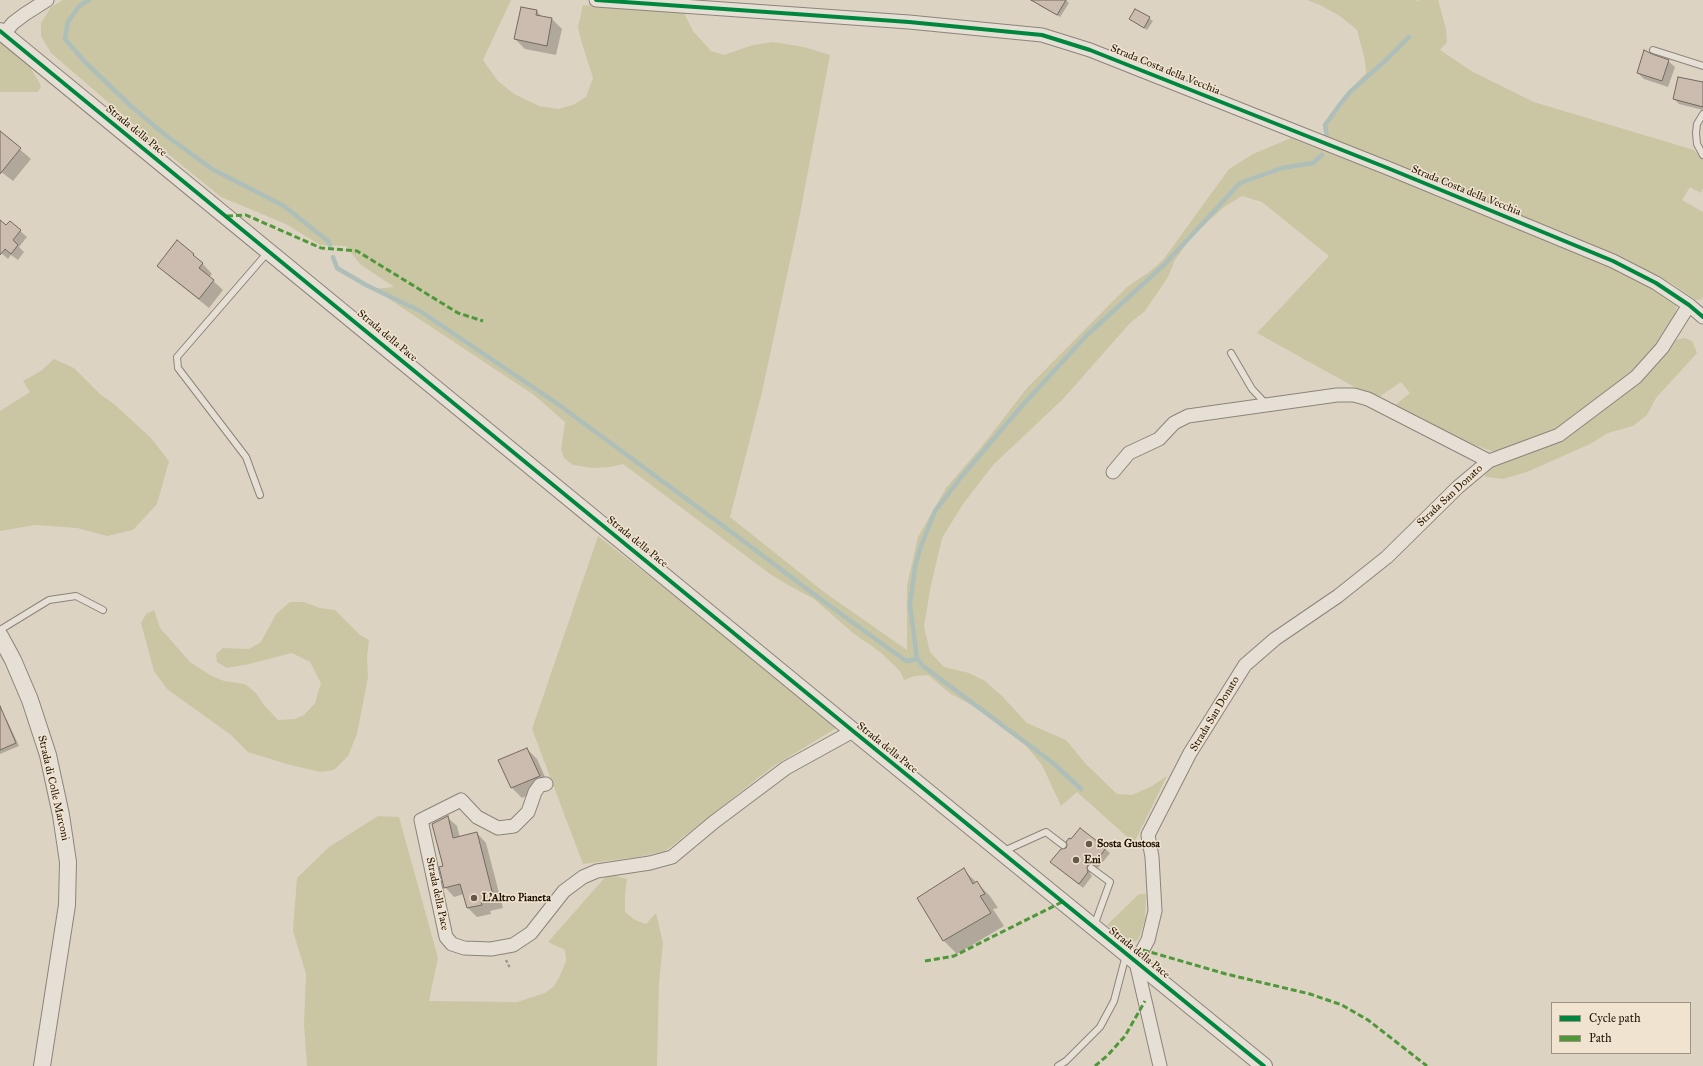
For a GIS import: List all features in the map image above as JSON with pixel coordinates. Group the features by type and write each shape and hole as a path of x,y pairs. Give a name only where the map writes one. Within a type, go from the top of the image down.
{"street":[{"path":"2,33 25,14 47,0"},
{"name":"Strada Costa della Vecchia","path":"596,0 909,22 1042,36 1097,53 1397,172 1613,261 1656,283 1698,310"},
{"name":"Strada della Pace","path":"2,33 853,732 1264,1066"},
{"name":"Strada San Donato","path":"1131,958 1148,940 1155,911 1152,858 1148,835 1190,753 1245,665 1275,639 1338,596 1386,557 1458,486 1489,461 1559,435 1636,377 1698,310"},
{"name":"Strada San Donato","path":"1113,472 1129,453 1159,439 1174,423 1188,416 1337,395 1354,395 1368,399 1489,461"},
{"name":"Strada di Colle Marconi","path":"0,636 13,660 30,700 48,755 67,850 67,905 42,1066"},
{"name":"Strada della Pace","path":"546,784 540,785 535,792 528,812 514,826 498,828 477,817 461,800 421,820 446,937 452,944 464,948 491,949 513,945 531,933 564,891 582,877 597,871 650,863 672,857 714,822 786,768 853,732"},
{"path":"1131,958 1160,1066"}],"lane":[{"path":"708,0 718,9"},
{"path":"1653,50 1703,66"},
{"path":"1703,114 1697,124 1696,134 1697,144 1703,155"},
{"path":"260,495 246,457 178,368 177,357 269,251"},
{"path":"1231,353 1252,389 1267,405"},
{"path":"0,630 49,600 76,596 103,610"},
{"path":"1001,852 1046,832 1063,845"},
{"path":"1091,868 1110,882 1093,927"},
{"path":"1058,1066 1066,1061 1100,1027 1114,1001 1131,958"}],"shaded area":[{"path":"63,0 511,0 483,60 498,81 514,94 539,106 558,109 573,105 586,97 593,78 578,27 583,5 684,13 693,31 711,51 724,55 753,45 773,42 804,47 830,55 798,224 762,392 730,517 824,592 907,650 907,585 918,537 946,488 982,446 1027,388 1127,287 1149,272 1163,260 1229,169 1253,154 1291,138 1493,217 1633,276 1677,304 1674,321 1634,375 1563,428 1498,453 1474,445 1394,406 1410,393 1401,382 1376,399 1257,333 1329,256 1262,202 1242,196 1224,207 1191,237 1175,260 1168,277 1145,311 1130,323 1063,399 994,464 963,504 942,538 931,585 924,626 930,652 944,667 969,673 985,681 1002,696 1027,723 1066,740 1086,764 1117,794 1132,795 1152,786 1167,776 1134,843 1077,792 1061,806 1042,765 1026,746 975,707 951,694 928,675 915,676 904,680 901,673 895,666 880,652 853,633 814,599 770,574 623,464 610,467 593,468 573,465 564,458 561,450 565,422 534,395 374,289 394,287 360,264 346,246 320,245 286,224 221,197 167,153 51,53 41,36 41,23 51,7"},
{"path":"1307,0 1438,0 1446,29 1447,42 1440,50 1473,72 1534,102 1694,150 1703,159 1703,188 1701,193 1690,187 1682,200 1703,212 1703,297 1701,300 1696,300 1671,283 1602,250 1325,137 1323,124 1346,94 1366,73 1365,61 1357,30 1340,16"},
{"path":"0,39 29,65 40,84 41,88 37,92 0,92"},
{"path":"1685,338 1692,341 1697,353 1656,398 1647,415 1633,426 1608,433 1590,444 1527,472 1503,479 1486,477 1483,472 1494,462 1553,442 1675,340"},
{"path":"54,359 74,368 101,395 114,404 150,437 169,461 157,504 133,530 107,536 77,528 35,525 0,531 0,411 30,392 23,381 41,371"},
{"path":"598,536 776,675 838,727 772,767 665,851 638,857 583,864 532,729"},
{"path":"290,602 304,602 320,608 335,610 360,635 369,640 367,658 368,677 357,734 348,756 334,770 321,772 290,765 248,752 231,735 167,689 154,671 141,623 146,614 154,610 160,628 190,662 210,675 224,681 245,684 256,693 263,704 278,720 295,719 304,715 315,703 321,683 310,662 292,653 227,668 217,662 216,654 223,648 249,649 261,642 276,614"},
{"path":"378,816 399,817 438,958 429,1001 517,1002 545,993 554,986 566,961 565,950 548,942 608,874 627,879 625,912 635,920 646,924 656,913 663,943 659,983 657,1066 307,1066 304,1025 306,974 293,931 297,878 329,847"},
{"path":"1139,894 1146,894 1145,920 1139,938 1137,941 1131,942 1123,938 1107,925"}],"building":[{"path":"1031,0 1066,0 1057,15"},
{"path":"521,7 537,10 536,15 552,18 547,46 514,39"},
{"path":"1135,9 1150,17 1144,28 1129,19"},
{"path":"1644,50 1669,60 1662,81 1637,73"},
{"path":"1678,77 1703,82 1703,107 1673,99"},
{"path":"0,131 21,148 0,174"},
{"path":"0,220 6,225 10,221 21,230 13,240 18,245 11,254 5,249 0,255"},
{"path":"177,240 203,263 199,268 214,280 199,299 157,266"},
{"path":"0,706 16,743 0,750"},
{"path":"527,748 540,776 511,788 498,760"},
{"path":"448,816 453,838 477,832 494,899 481,902 482,905 467,908 460,884 444,888 439,867 443,866 432,824"},
{"path":"1080,828 1106,848 1094,864 1088,865 1088,872 1079,884 1050,862 1061,849 1066,848 1066,842 1069,838 1071,839"},
{"path":"964,868 973,884 977,881 985,894 980,896 991,913 943,941 917,898"}],"waterway":[{"path":"89,0 79,6 68,22 65,39 86,63 132,107 164,134 212,169 284,206 328,241 330,245"},
{"path":"1327,138 1325,125 1341,103 1351,91 1385,61 1409,37"},
{"path":"1081,789 1053,763 923,666 917,659 910,605 915,567 921,546 935,511 962,476 1021,407 1087,335 1164,265 1240,183 1282,168 1313,163 1322,155"},
{"path":"333,257 337,268 366,285 420,311 555,402 906,661 917,659"}],"marked path":[{"path":"227,216 246,215 321,248 357,251 458,313 483,321"},
{"path":"925,961 954,956 1062,902"},
{"path":"1143,950 1226,974 1310,994 1342,1005 1368,1020 1427,1066"},
{"path":"1095,1066 1108,1055 1125,1036 1145,1001"}],"cycle path":[{"path":"596,0 909,22 1042,35 1090,50 1390,169 1613,261 1656,283 1689,305 1703,317"},
{"path":"0,31 1264,1066"}],"place":[{"name":"Sosta Gustosa","path":"1089,844"},
{"name":"Eni","path":"1076,860"},
{"name":"L'Altro Pianeta","path":"474,898"}]}
